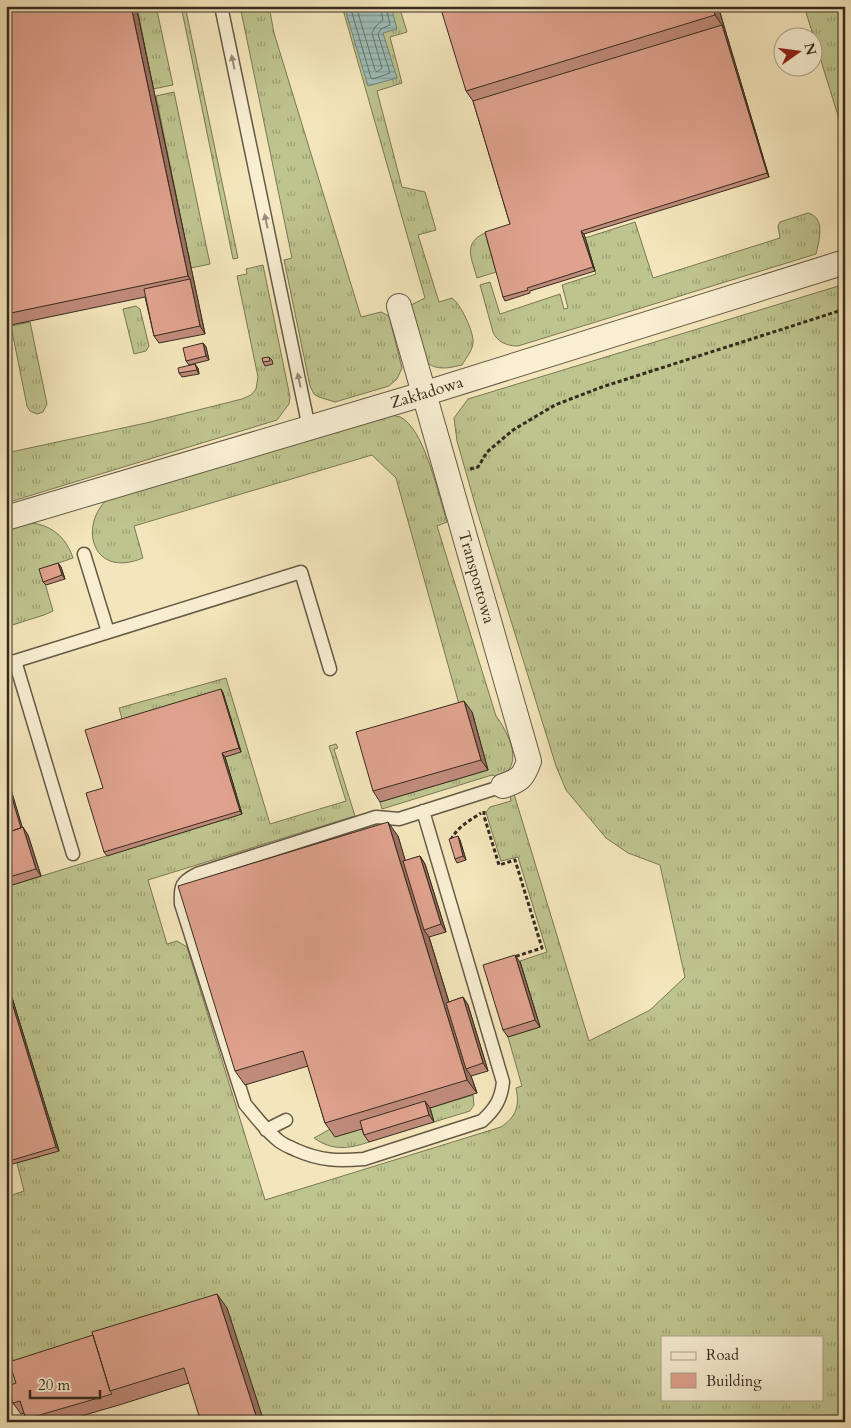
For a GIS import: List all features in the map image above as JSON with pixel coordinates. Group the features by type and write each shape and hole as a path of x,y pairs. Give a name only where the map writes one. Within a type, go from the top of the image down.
{"street":[{"name":"Zakładowa","path":"6,518 423,394 845,262"},
{"name":"Transportowa","path":"398,306 529,760 524,774 517,782 503,786"}],"lane":[{"path":"221,6 309,428"},
{"path":"84,554 108,632"},
{"path":"74,854 11,663 301,572 330,669"},
{"path":"423,811 503,1082 502,1094 493,1110 482,1121 364,1158 326,1160 305,1154 281,1143 266,1130 245,1104 181,904 180,890 186,880 198,874 376,817 399,819 423,811 503,786"},
{"path":"266,1130 286,1120"}],"path":[{"path":"445,465 468,470 478,467 487,452 513,430 555,405 602,387 845,309"},
{"path":"450,846 454,833 484,812 486,807"},
{"path":"484,812 499,865 515,860 542,948 512,957"}],"green space":[{"path":"137,6 156,6 173,85 153,89"},
{"path":"181,6 185,6 238,258 233,259"},
{"path":"240,6 269,6 274,33 361,317 381,312 389,316 402,368 397,379 389,386 335,402 314,394 310,386 284,260 292,258"},
{"path":"342,6 401,6 402,8 400,9 407,32 390,37 402,83 377,91 402,187 425,192 436,230 418,235 439,302 452,298 455,301 469,325 473,337 471,351 462,365 439,368 426,362 411,305 425,298"},
{"path":"804,6 845,6 845,138 824,70 824,28 811,28"},
{"path":"174,92 210,264 191,268 156,96"},
{"path":"808,213 817,220 820,230 816,254 518,346 503,343 493,332 480,285 490,282 500,314 560,294 564,309 568,308 562,285 596,274 585,238 635,222 653,278 780,238 778,226 780,222"},
{"path":"485,233 496,272 477,278 471,258 471,247 478,237"},
{"path":"263,265 290,397 289,404 277,420 6,503 6,453 146,423 242,399 251,395 256,389 258,377 237,276 247,274 246,269"},
{"path":"845,284 845,1422 264,1422 227,1308 17,1372 12,1357 6,1359 6,1197 24,1191 17,1163 59,1150 6,978 6,887 242,814 225,757 241,751 223,693 123,723 119,708 226,678 270,824 346,801 329,746 336,744 338,748 334,749 355,816 148,880 167,944 177,941 187,947 265,1200 501,1127 513,1115 517,1106 516,1088 522,1086 508,1037 540,1027 520,961 547,952 518,857 501,861 486,812 490,807 511,801 510,795 514,794 589,1041 650,1010 685,977 660,865 628,853 606,838 566,790 556,766 477,511 457,441 454,418 468,399"},
{"path":"136,306 140,309 149,346 146,351 134,354 123,309"},
{"path":"30,322 47,404 43,412 37,414 30,411 27,406 11,326"},
{"path":"381,415 400,417 409,423 423,448 435,480 447,522 437,526 496,716 509,740 513,758 511,766 498,777 492,775 382,809 380,802 488,770 462,715 396,478 372,455 134,526 143,558 125,563 111,561 101,555 95,545 92,533 94,520 100,508 110,497"},
{"path":"29,523 44,526 57,533 66,544 73,558 41,569 53,611 6,627 6,529"},
{"path":"473,1095 474,1105 470,1111 434,1122 430,1108"},
{"path":"332,1128 365,1128 369,1142 341,1148 327,1145 314,1138"},
{"path":"12,1357 24,1394 18,1403 6,1406 6,1359"}],"water":[{"path":"344,6 391,6 397,29 383,33 397,78 368,86"}],"building":[{"path":"6,6 131,6 188,276 6,314"},
{"path":"440,6 712,6 715,15 466,91"},
{"path":"722,25 767,173 581,231 593,267 503,297 485,232 510,224 473,101"},
{"path":"190,279 200,326 154,336 144,289"},
{"path":"203,343 206,356 186,361 183,348"},
{"path":"269,357 270,361 263,362 262,358"},
{"path":"195,364 197,370 179,373 178,368"},
{"path":"58,563 62,575 43,582 39,569"},
{"path":"221,689 239,748 222,753 240,811 104,852 86,793 103,788 85,730"},
{"path":"464,701 481,760 373,791 356,732"},
{"path":"6,778 21,828 6,833"},
{"path":"388,822 467,1080 325,1123 303,1051 235,1071 178,886"},
{"path":"23,827 36,869 6,878 6,833"},
{"path":"458,836 463,856 455,859 449,839"},
{"path":"420,856 441,924 424,930 403,861"},
{"path":"515,955 535,1020 503,1030 483,965"},
{"path":"6,983 56,1147 6,1162"},
{"path":"463,997 483,1063 466,1069 446,1003"},
{"path":"425,1101 429,1115 364,1135 360,1121"},
{"path":"217,1294 258,1422 201,1422 184,1368 110,1391 92,1332"},
{"path":"93,1335 112,1394 26,1419 20,1401 13,1403 8,1386 16,1383 9,1362"}]}
